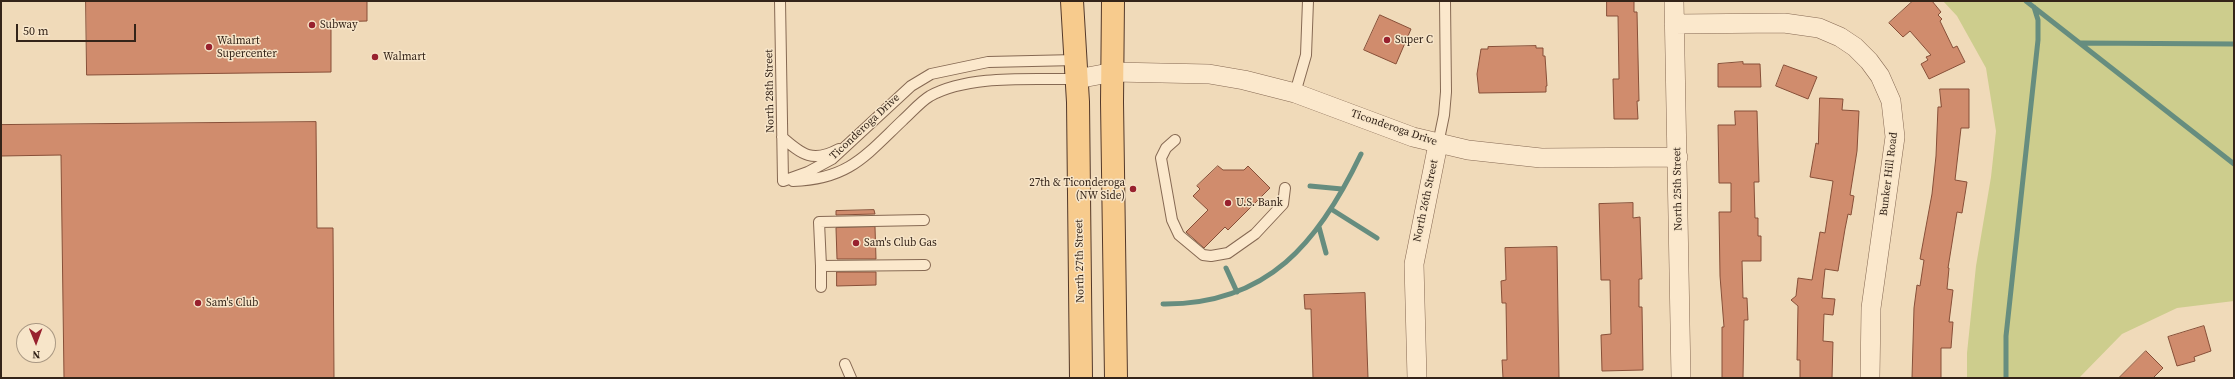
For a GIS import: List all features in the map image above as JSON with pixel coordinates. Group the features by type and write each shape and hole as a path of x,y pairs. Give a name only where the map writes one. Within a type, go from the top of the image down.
{"main road":[{"name":"North 27th Street","path":"1072,1 1076,70 1081,378"},
{"path":"1113,1 1114,72 1112,102 1116,378"}],"street":[{"name":"North 25th Street","path":"1674,1 1681,378"},
{"name":"Bunker Hill Road","path":"1674,24 1784,23 1819,28 1840,37 1854,47 1869,61 1880,76 1891,101 1895,137 1871,308 1870,378"},
{"name":"Ticonderoga Drive","path":"1076,70 1209,74 1244,80 1295,93 1413,137 1438,144 1490,154 1531,158 1678,157"},
{"name":"North 26th Street","path":"1417,378 1414,264 1438,144"}],"lane":[{"name":"North 28th Street","path":"780,1 783,181"},
{"path":"1295,93 1306,55 1308,1"},
{"name":"North 26th Street","path":"1438,144 1444,115 1446,92 1445,1"},
{"name":"Ticonderoga Drive","path":"783,181 804,174 832,160 911,86 931,74 988,62 1076,70"},
{"name":"Ticonderoga Drive","path":"783,181 818,180 850,167 922,102 942,91 969,84 1076,70"},
{"path":"782,137 803,154 813,157 834,152 850,144"},
{"path":"1175,140 1166,148 1161,158 1172,220 1179,235 1203,255 1211,256 1228,253 1256,234 1283,204 1285,188"},
{"path":"821,287 819,222 924,220"},
{"path":"821,266 925,265"},
{"path":"845,364 851,378"}],"green space":[{"path":"1943,1 2234,1 2234,301 2177,308 2122,334 2079,378 1967,378 1967,353 1976,266 1991,177 1996,131 1986,68 1957,16"}],"building":[{"name":"Walmart Supercenter","path":"86,1 367,1 367,21 331,22 331,72 87,75"},
{"path":"1607,1 1634,1 1634,12 1637,12 1638,119 1614,119 1613,79 1619,79 1618,16 1607,16"},
{"path":"1913,1 1932,1 1941,12 1938,15 1942,19 1940,21 1953,48 1957,46 1965,62 1929,79 1921,64 1928,60 1926,57 1931,55 1910,31 1903,37 1889,23"},
{"path":"1380,15 1411,29 1396,64 1364,50"},
{"path":"1536,46 1536,48 1543,48 1543,56 1545,56 1546,92 1479,93 1477,74 1481,49 1488,49 1488,47"},
{"path":"1743,62 1743,64 1760,64 1761,87 1718,87 1718,64"},
{"path":"1784,65 1817,77 1808,99 1776,86"},
{"path":"1940,89 1969,89 1969,128 1961,128 1955,180 1967,182 1962,213 1957,212 1948,268 1947,289 1953,290 1949,322 1953,322 1951,348 1941,348 1941,378 1912,378 1914,308 1917,285 1920,286 1924,260 1920,259 1932,194 1936,156 1938,107 1941,107"},
{"path":"1820,98 1843,99 1842,110 1859,111 1857,151 1850,195 1854,196 1851,215 1848,214 1838,271 1825,269 1822,298 1835,299 1833,315 1824,314 1823,341 1833,342 1832,378 1800,378 1800,360 1797,360 1798,306 1791,300 1796,296 1798,278 1812,280 1820,232 1825,233 1833,181 1810,177 1816,143 1818,144"},
{"path":"1735,111 1757,111 1759,182 1754,182 1755,218 1758,218 1758,236 1761,236 1761,261 1742,261 1743,298 1747,298 1748,320 1744,320 1743,378 1722,378 1722,327 1724,327 1720,276 1719,212 1731,212 1731,183 1719,183 1718,125 1735,125"},
{"name":"Sam's Club","path":"316,122 317,228 333,228 334,378 64,378 61,155 1,156 1,125"},
{"name":"U.S. Bank","path":"1218,166 1223,170 1244,170 1248,166 1270,188 1228,230 1225,227 1204,248 1186,232 1208,210 1193,196 1200,189 1197,186"},
{"path":"1633,203 1633,218 1640,217 1642,279 1639,279 1639,307 1642,307 1643,370 1602,371 1601,335 1611,334 1610,280 1601,280 1599,204"},
{"path":"874,210 875,214 836,215 836,211"},
{"path":"875,227 876,259 837,259 836,228"},
{"path":"1557,247 1559,378 1503,378 1502,360 1507,360 1506,303 1502,303 1501,281 1506,280 1505,248"},
{"path":"837,272 876,272 876,285 837,286"},
{"path":"1365,293 1368,378 1313,378 1311,309 1305,309 1304,295"},
{"path":"2204,326 2211,351 2194,357 2195,361 2177,366 2168,337"},
{"path":"2146,351 2163,368 2153,378 2119,378"}],"waterway":[{"path":"2026,1 2234,164"},
{"path":"2006,378 2006,336 2038,40 2038,20 2034,7"},
{"path":"2081,43 2234,44"},
{"path":"1163,304 1200,301 1232,293 1261,280 1286,262 1308,240 1327,215 1345,186 1361,154"},
{"path":"1310,186 1342,189"},
{"path":"1331,209 1377,238"},
{"path":"1319,227 1326,253"},
{"path":"1226,268 1237,292"}],"place":[{"name":"Subway","path":"312,25"},
{"name":"Super C","path":"1387,40"},
{"name":"Walmart Supercenter","path":"209,47"},
{"name":"Walmart","path":"375,57"},
{"name":"27th & Ticonderoga (NW Side)","path":"1133,189"},
{"name":"U.S. Bank","path":"1228,203"},
{"name":"Sam's Club Gas","path":"856,243"},
{"name":"Sam's Club","path":"198,303"}]}
